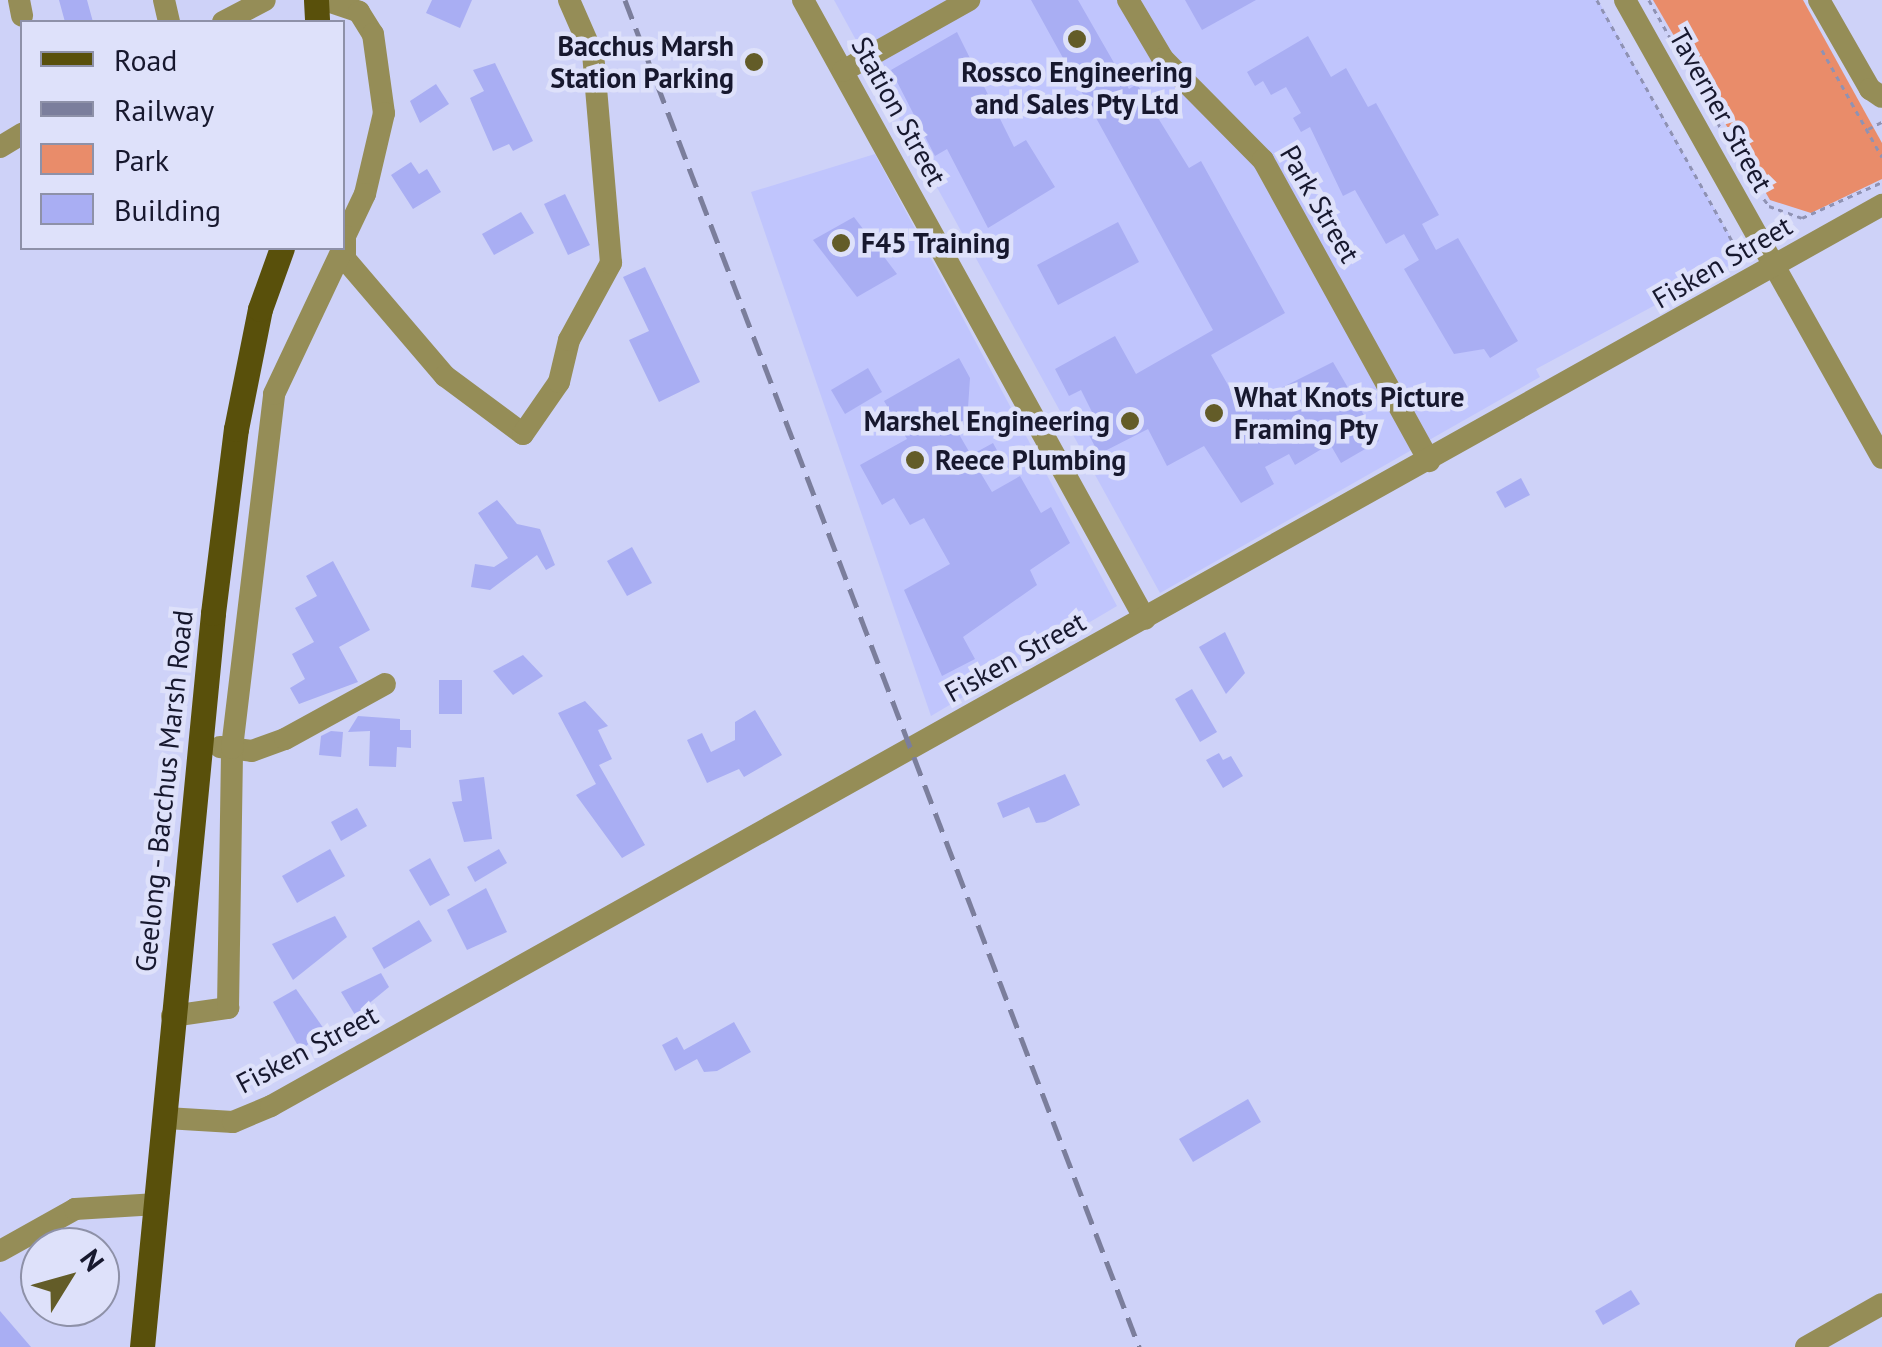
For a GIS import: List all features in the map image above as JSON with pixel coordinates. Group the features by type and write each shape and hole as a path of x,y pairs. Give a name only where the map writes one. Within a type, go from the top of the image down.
{"main road":[{"name":"Geelong - Bacchus Marsh Road","path":"142,1347 198,744 236,429 260,309 281,250"}],"street":[{"path":"227,20 265,0"},
{"path":"325,0 362,6 373,34 384,113 366,194 345,243"},
{"path":"344,250 352,270 446,376 522,434 538,418 611,263 593,55 570,0"},
{"name":"Station Street","path":"803,0 1145,619"},
{"path":"843,72 969,0"},
{"name":"Park Street","path":"1128,0 1162,59 1263,160 1429,461"},
{"name":"Taverner Street","path":"1625,0 1882,458"},
{"path":"1819,0 1870,89 1882,96"},
{"name":"Fisken Street","path":"166,1118 232,1122 271,1106 1882,205"},
{"path":"172,1016 228,1008 232,748 274,394 342,250"},
{"path":"198,744 232,748 285,739 386,684"},
{"path":"0,1251 75,1209 158,1204"},
{"path":"1806,1347 1882,1304"}],"path":[{"path":"1598,0 1736,248 1731,267"},
{"path":"1649,0 1747,175"},
{"path":"1822,50 1882,157"},
{"path":"1867,130 1882,122"},
{"path":"1779,212 1810,217 1882,182"}],"shaded area":[{"path":"834,0 1598,0 1737,249 1732,264 1536,369 1540,377 1160,593"},
{"path":"875,154 1117,606 931,716 751,192"}],"green space":[{"path":"1653,0 1803,0 1882,143 1882,179 1811,213 1770,200"}],"building":[{"path":"59,0 87,0 92,20 64,20"},
{"path":"432,0 472,0 460,28 426,13"},
{"path":"1031,0 1078,0 1129,89 1137,84 1189,168 1201,161 1285,313 1211,355 1241,408 1333,362 1379,441 1341,463 1330,444 1295,465 1289,454 1265,467 1274,484 1241,503 1204,446 1167,466 1148,429 1099,454 1083,424 1095,418 1081,390 1069,396 1055,369 1115,336 1136,374 1213,330"},
{"path":"1185,0 1256,0 1202,30"},
{"path":"957,32 1014,147 1026,140 1055,187 988,228 947,149 935,156 891,70"},
{"path":"1308,36 1331,77 1346,68 1368,107 1376,103 1439,215 1422,224 1436,250 1458,238 1518,341 1490,358 1484,349 1454,354 1404,269 1419,260 1404,234 1386,244 1355,190 1343,196 1310,127 1301,132 1293,118 1301,113 1286,87 1271,95 1263,81 1255,86 1247,72"},
{"path":"495,63 533,141 513,151 509,144 493,151 470,98 484,91 473,70"},
{"path":"436,84 449,104 420,123 410,101"},
{"path":"411,162 419,174 427,169 441,192 413,209 391,175"},
{"path":"565,194 590,245 568,255 544,204"},
{"path":"521,212 534,233 494,255 482,234"},
{"path":"854,217 897,274 857,297 813,240"},
{"path":"1118,222 1139,262 1058,305 1037,265"},
{"path":"645,267 700,382 659,402 629,340 649,331 623,277"},
{"path":"959,358 970,378 967,423 956,429 971,455 993,443 999,454 977,467 992,492 1020,476 1041,513 1051,507 1070,543 1030,570 1037,585 963,637 975,659 942,676 904,590 950,564 924,518 910,525 894,498 882,505 860,465 907,439 884,401"},
{"path":"868,368 882,392 845,414 831,390"},
{"path":"1521,478 1530,495 1505,508 1496,492"},
{"path":"497,500 517,524 540,529 555,565 546,570 537,555 490,590 471,587 475,564 494,567 508,558 478,513"},
{"path":"632,547 652,583 627,596 607,561"},
{"path":"333,561 370,630 339,647 358,682 299,704 290,688 305,679 292,654 314,642 295,608 317,596 306,576"},
{"path":"1225,632 1245,673 1226,694 1199,647"},
{"path":"523,655 543,676 513,695 493,671"},
{"path":"439,680 462,680 462,714 439,714"},
{"path":"1192,689 1217,732 1200,742 1175,699"},
{"path":"585,701 608,726 598,730 612,759 599,765 645,845 622,858 576,795 596,784 558,713"},
{"path":"755,710 782,755 744,777 739,769 707,783 687,740 702,733 711,752 735,740 735,722"},
{"path":"358,716 400,719 400,730 411,730 411,748 397,747 396,767 369,766 370,731 348,732"},
{"path":"331,731 343,732 341,757 319,755 321,736"},
{"path":"1219,753 1223,760 1231,756 1243,776 1223,788 1206,760"},
{"path":"1065,774 1080,805 1045,822 1036,823 1029,807 1003,818 997,803"},
{"path":"484,777 492,839 464,842 452,802 462,801 459,780"},
{"path":"357,808 367,826 341,841 331,822"},
{"path":"330,849 345,876 297,903 282,876"},
{"path":"499,849 507,863 475,882 467,867"},
{"path":"430,858 450,895 430,906 409,870"},
{"path":"486,888 507,932 467,950 447,910"},
{"path":"335,916 347,937 293,980 272,944"},
{"path":"419,920 432,941 384,969 372,948"},
{"path":"381,973 389,987 355,1015 341,992"},
{"path":"296,989 324,1029 301,1051 273,1002"},
{"path":"734,1022 751,1052 717,1071 704,1072 697,1059 675,1071 662,1045 677,1037 684,1050"},
{"path":"1248,1099 1261,1122 1193,1162 1179,1139"},
{"path":"1631,1290 1640,1304 1603,1325 1595,1311"},
{"path":"0,1311 31,1347 0,1347"}],"railway":[{"path":"625,0 1139,1347"}],"place":[{"name":"Rossco Engineering and Sales Pty Ltd","path":"1077,39"},
{"name":"Bacchus Marsh Station Parking","path":"754,62"},
{"name":"F45 Training","path":"841,243"},
{"name":"What Knots Picture Framing Pty","path":"1214,413"},
{"name":"Marshel Engineering","path":"1130,421"},
{"name":"Reece Plumbing","path":"915,460"}]}
